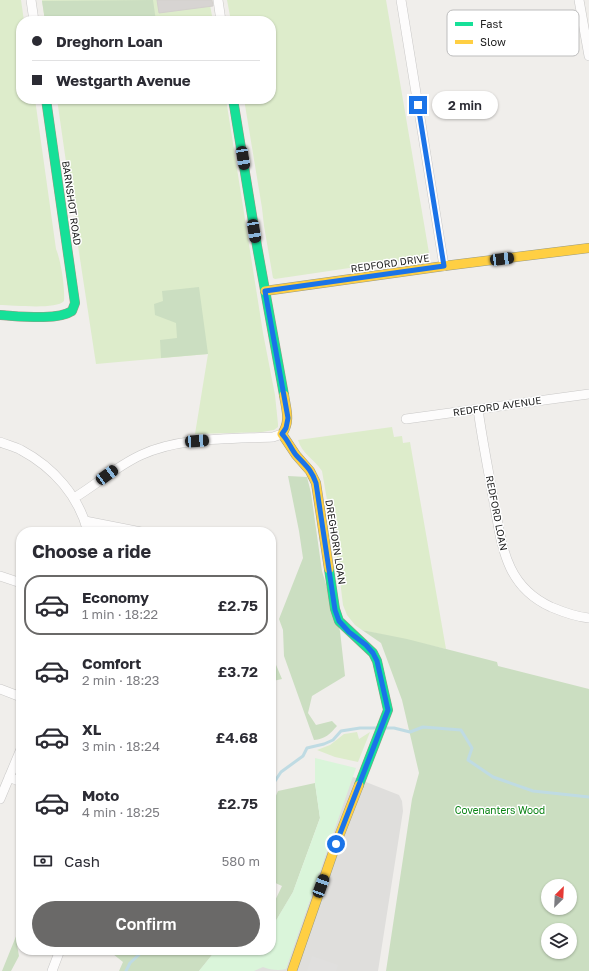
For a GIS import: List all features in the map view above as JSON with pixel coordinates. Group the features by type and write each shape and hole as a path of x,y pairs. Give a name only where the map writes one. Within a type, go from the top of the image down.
{"street":[{"path":"31,0 33,16"},
{"path":"218,0 220,16"},
{"path":"400,0 444,266"},
{"path":"579,0 589,56"},
{"name":"BARNSHOT ROAD","path":"0,315 41,316 68,314 74,310 76,303 47,104"},
{"path":"74,498 120,466 142,454 167,446 197,441 273,437 282,434 286,428 288,418 234,104"},
{"name":"REDFORD DRIVE","path":"265,291 444,266 589,248"},
{"name":"REDFORD AVENUE","path":"406,419 589,394"},
{"name":"REDFORD LOAN","path":"478,409 503,548 513,574 526,591 545,604 571,615 589,618"},
{"name":"DREGHORN LOAN","path":"282,434 296,454 312,471 316,483 335,610 339,621 349,632 366,645 377,661 388,710 387,716 376,740 336,844 292,971"},
{"path":"0,442 20,449 42,464 62,482 74,498 87,527"},
{"path":"85,521 116,527"},
{"path":"0,576 16,581"},
{"path":"0,690 16,695"},
{"path":"0,799 16,761"},
{"path":"9,777 16,780"},
{"path":"52,971 58,955"}],"shaded area":[{"path":"343,773 399,795 402,801 403,811 378,971 199,971 212,955 276,955 276,921 293,892"},
{"path":"312,956 338,965 336,971 307,971"}],"green space":[{"path":"0,0 21,0 23,16 16,16 16,104 36,104 56,249 60,260 64,301 59,304 44,306 0,305"},
{"path":"42,0 209,0 212,16 44,16"},
{"path":"153,0 155,16 44,16 42,1"},
{"path":"227,0 386,0 429,253 427,258 275,279 273,278 245,104 276,104 276,16 230,16"},
{"path":"58,104 227,104 263,333 275,395 278,427 274,430 262,432 195,434 208,354 96,364 75,226 77,226 71,197"},
{"path":"199,287 208,354 161,358 160,340 177,338 176,323 155,315 154,304 163,301 162,291"},
{"path":"392,427 394,437 402,436 403,443 410,442 446,649 362,630 355,625 347,615 343,605 338,564 322,471 305,453 298,440"},
{"path":"288,476 307,477 311,493 322,571 340,631 345,676 312,696 308,713 316,725 332,721 337,726 327,736 314,740 284,656 283,630 279,619 303,558"},
{"name":"Covenanters Wood","path":"362,630 407,639 497,662 498,666 589,689 589,971 386,971 412,799 419,773 402,700 381,643"},
{"path":"276,665 282,679 276,680"},
{"path":"357,732 359,739 370,732 358,762 335,757 317,750 330,745 344,734"},
{"path":"315,758 356,768 286,969 274,970 263,967 254,971 199,971 212,955 276,955 276,921 293,892 320,818 315,783"},
{"path":"315,783 320,818 293,892 276,921 276,899 282,886 276,883 276,796 278,791"},
{"path":"16,936 16,955 19,956 11,971 2,971"},
{"path":"114,955 212,955 199,971 119,971 123,962"}],"building":[{"path":"157,0 212,0 213,6 159,13"}],"waterway":[{"path":"386,728 394,728 410,732 423,727 461,730 472,748 468,760 493,777 533,791 589,797"},
{"path":"276,780 281,772 303,756 307,748 333,740 341,731 360,728 378,728"},
{"path":"126,971 130,963 139,955"}],"traffic: fast":[{"path":"0,315 37,317 57,316 72,311 75,303 47,104"},
{"path":"234,104 257,246 284,395"},
{"path":"329,569 335,609 339,621 373,653 377,661 388,710 359,785"}],"traffic: slow":[{"path":"265,291 444,266 589,248"},
{"path":"284,395 287,420 282,434 296,455 310,471 316,483 329,569"},
{"path":"292,971 336,844 359,785"}],"route":[{"path":"336,844 365,767 387,716 388,710 377,661 373,653 339,621 335,610 316,483 312,471 296,454 282,434 286,428 288,418 265,291 444,266 418,105"}]}
